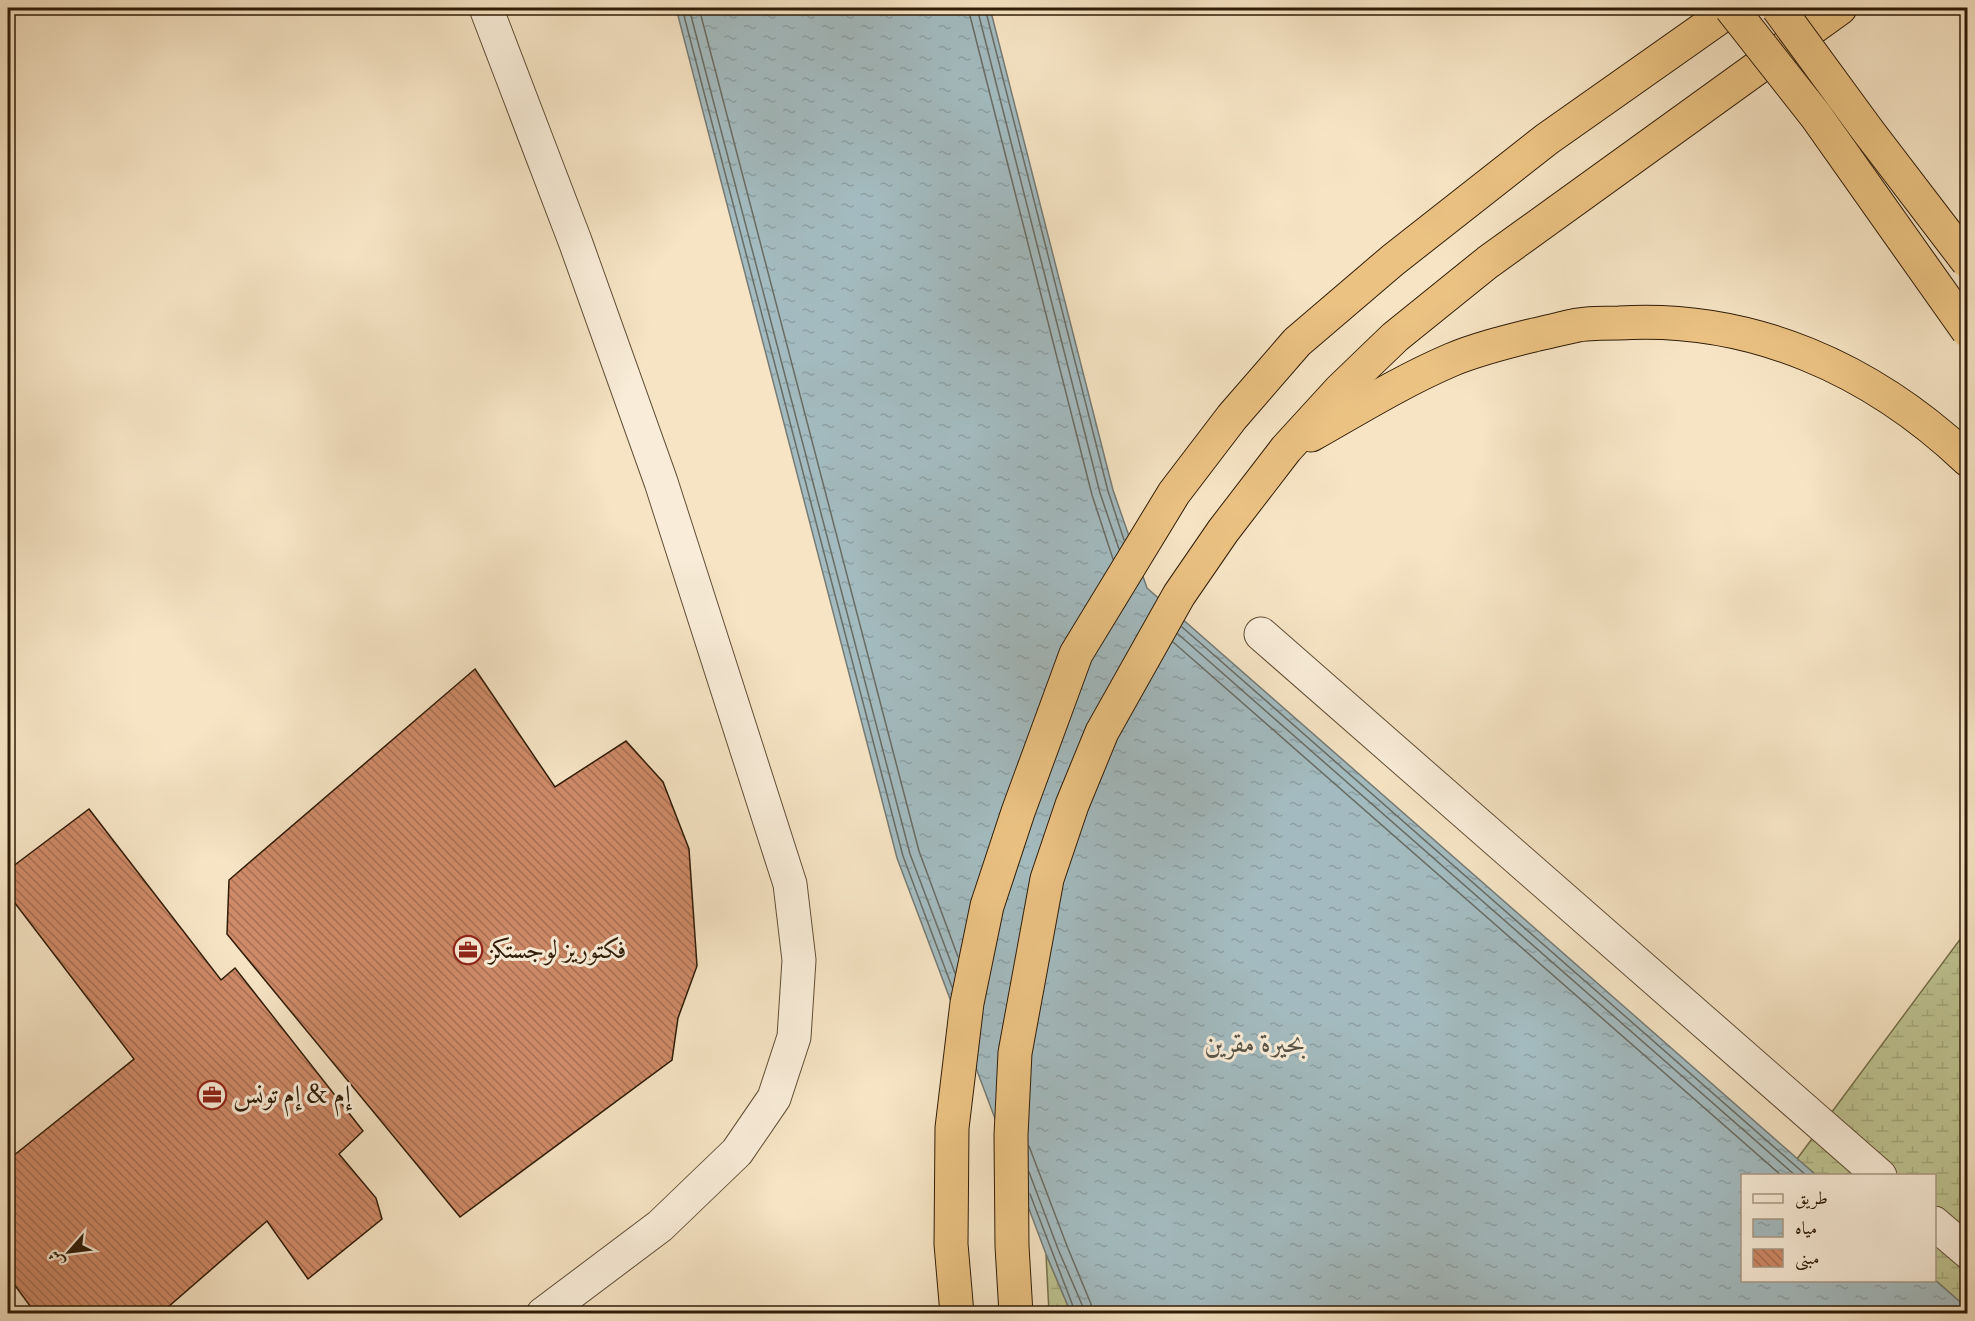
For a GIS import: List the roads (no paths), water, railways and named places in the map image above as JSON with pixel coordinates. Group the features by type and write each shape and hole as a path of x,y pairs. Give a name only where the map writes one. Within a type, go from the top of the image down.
{"highway":[{"path":"957,1314 951,1244 952,1128 967,1003 987,906 1018,812 1076,654 1174,493 1232,417 1297,342 1393,260 1546,139 1732,8 1816,116 1968,331"},
{"path":"1778,8 1968,262"},
{"path":"1016,1314 1012,1246 1011,1135 1015,1053 1047,879 1072,806 1102,732 1179,595 1286,449 1340,390 1395,337 1488,262 1840,8"},
{"path":"1286,449 1388,391 1452,359 1514,340 1579,325 1639,321 1714,327 1757,336 1798,350 1850,373 1894,400 1940,434 1968,460"}],"street":[{"path":"486,8 575,241 661,482 790,884 799,960 794,1037 774,1098 737,1152 660,1226 543,1314"},
{"path":"1261,634 1878,1174"},
{"path":"1936,1224 1968,1252"}],"water":[{"name":"بحيرة مقرين","path":"676,8 990,8 1113,490 1147,588 1815,1174 1741,1174 1741,1282 1936,1281 1967,1308 1967,1313 1071,1313 1046,1254 897,858"}],"place":[{"name":"فكتوريز لوجستكز","path":"468,950"},
{"name":"إم & إم تونس","path":"212,1095"}]}
